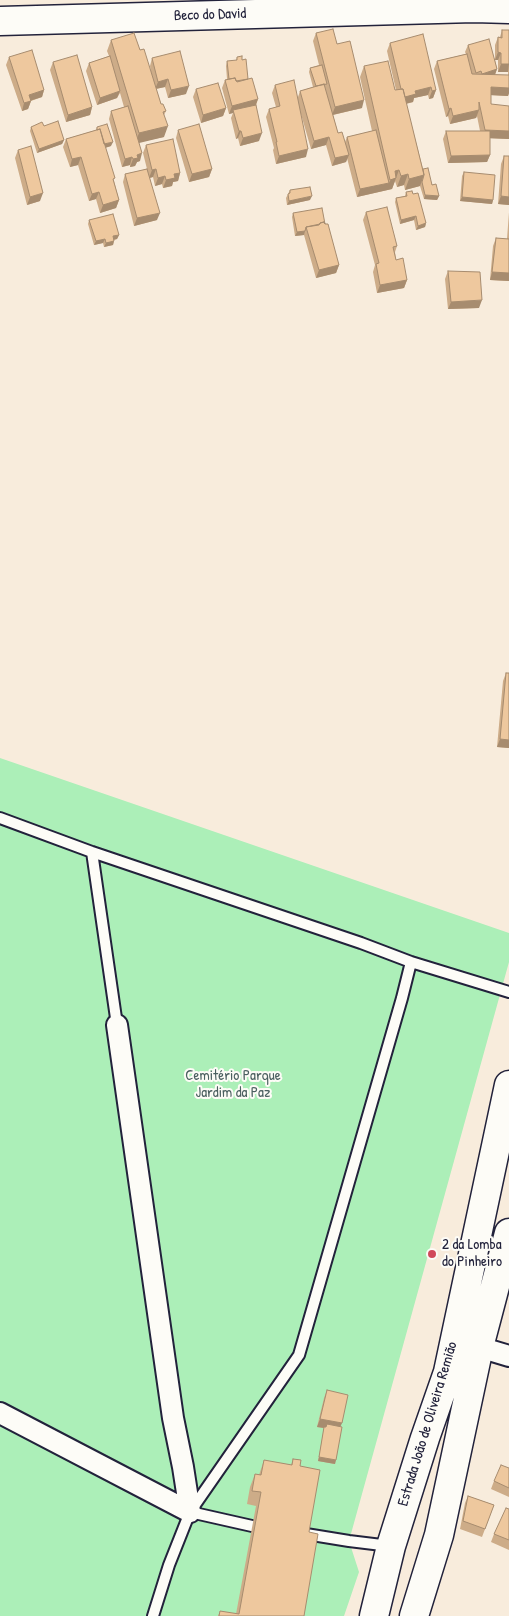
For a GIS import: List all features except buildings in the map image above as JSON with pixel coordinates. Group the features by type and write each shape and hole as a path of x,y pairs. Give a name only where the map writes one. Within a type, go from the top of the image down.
{"main road":[{"name":"Beco do David","path":"0,21 472,4 509,9"},
{"name":"Estrada João de Oliveira Remião","path":"374,1616 391,1546 448,1372 509,1085"},
{"name":"Estrada João de Oliveira Remião","path":"414,1616 439,1535 479,1347 509,1233"},
{"path":"400,1518 413,1530 424,1535 439,1535"},
{"path":"385,1573 410,1577 423,1586"}],"street":[{"path":"117,1024 173,1418 190,1512"},
{"path":"479,1347 509,1356"},
{"path":"0,1413 190,1512"}],"lane":[{"path":"0,818 92,852 361,942 411,962 509,992"},
{"path":"92,852 117,1024"},
{"path":"153,1616 169,1565 190,1512 300,1355 411,962"},
{"path":"190,1512 252,1526"},
{"path":"306,1534 391,1546"}],"green space":[{"name":"Cemitério Parque Jardim da Paz","path":"0,758 509,933 509,962 349,1541 359,1572 344,1616 0,1616"}],"place":[{"name":"2 da Lomba do Pinheiro","path":"432,1254"}]}
